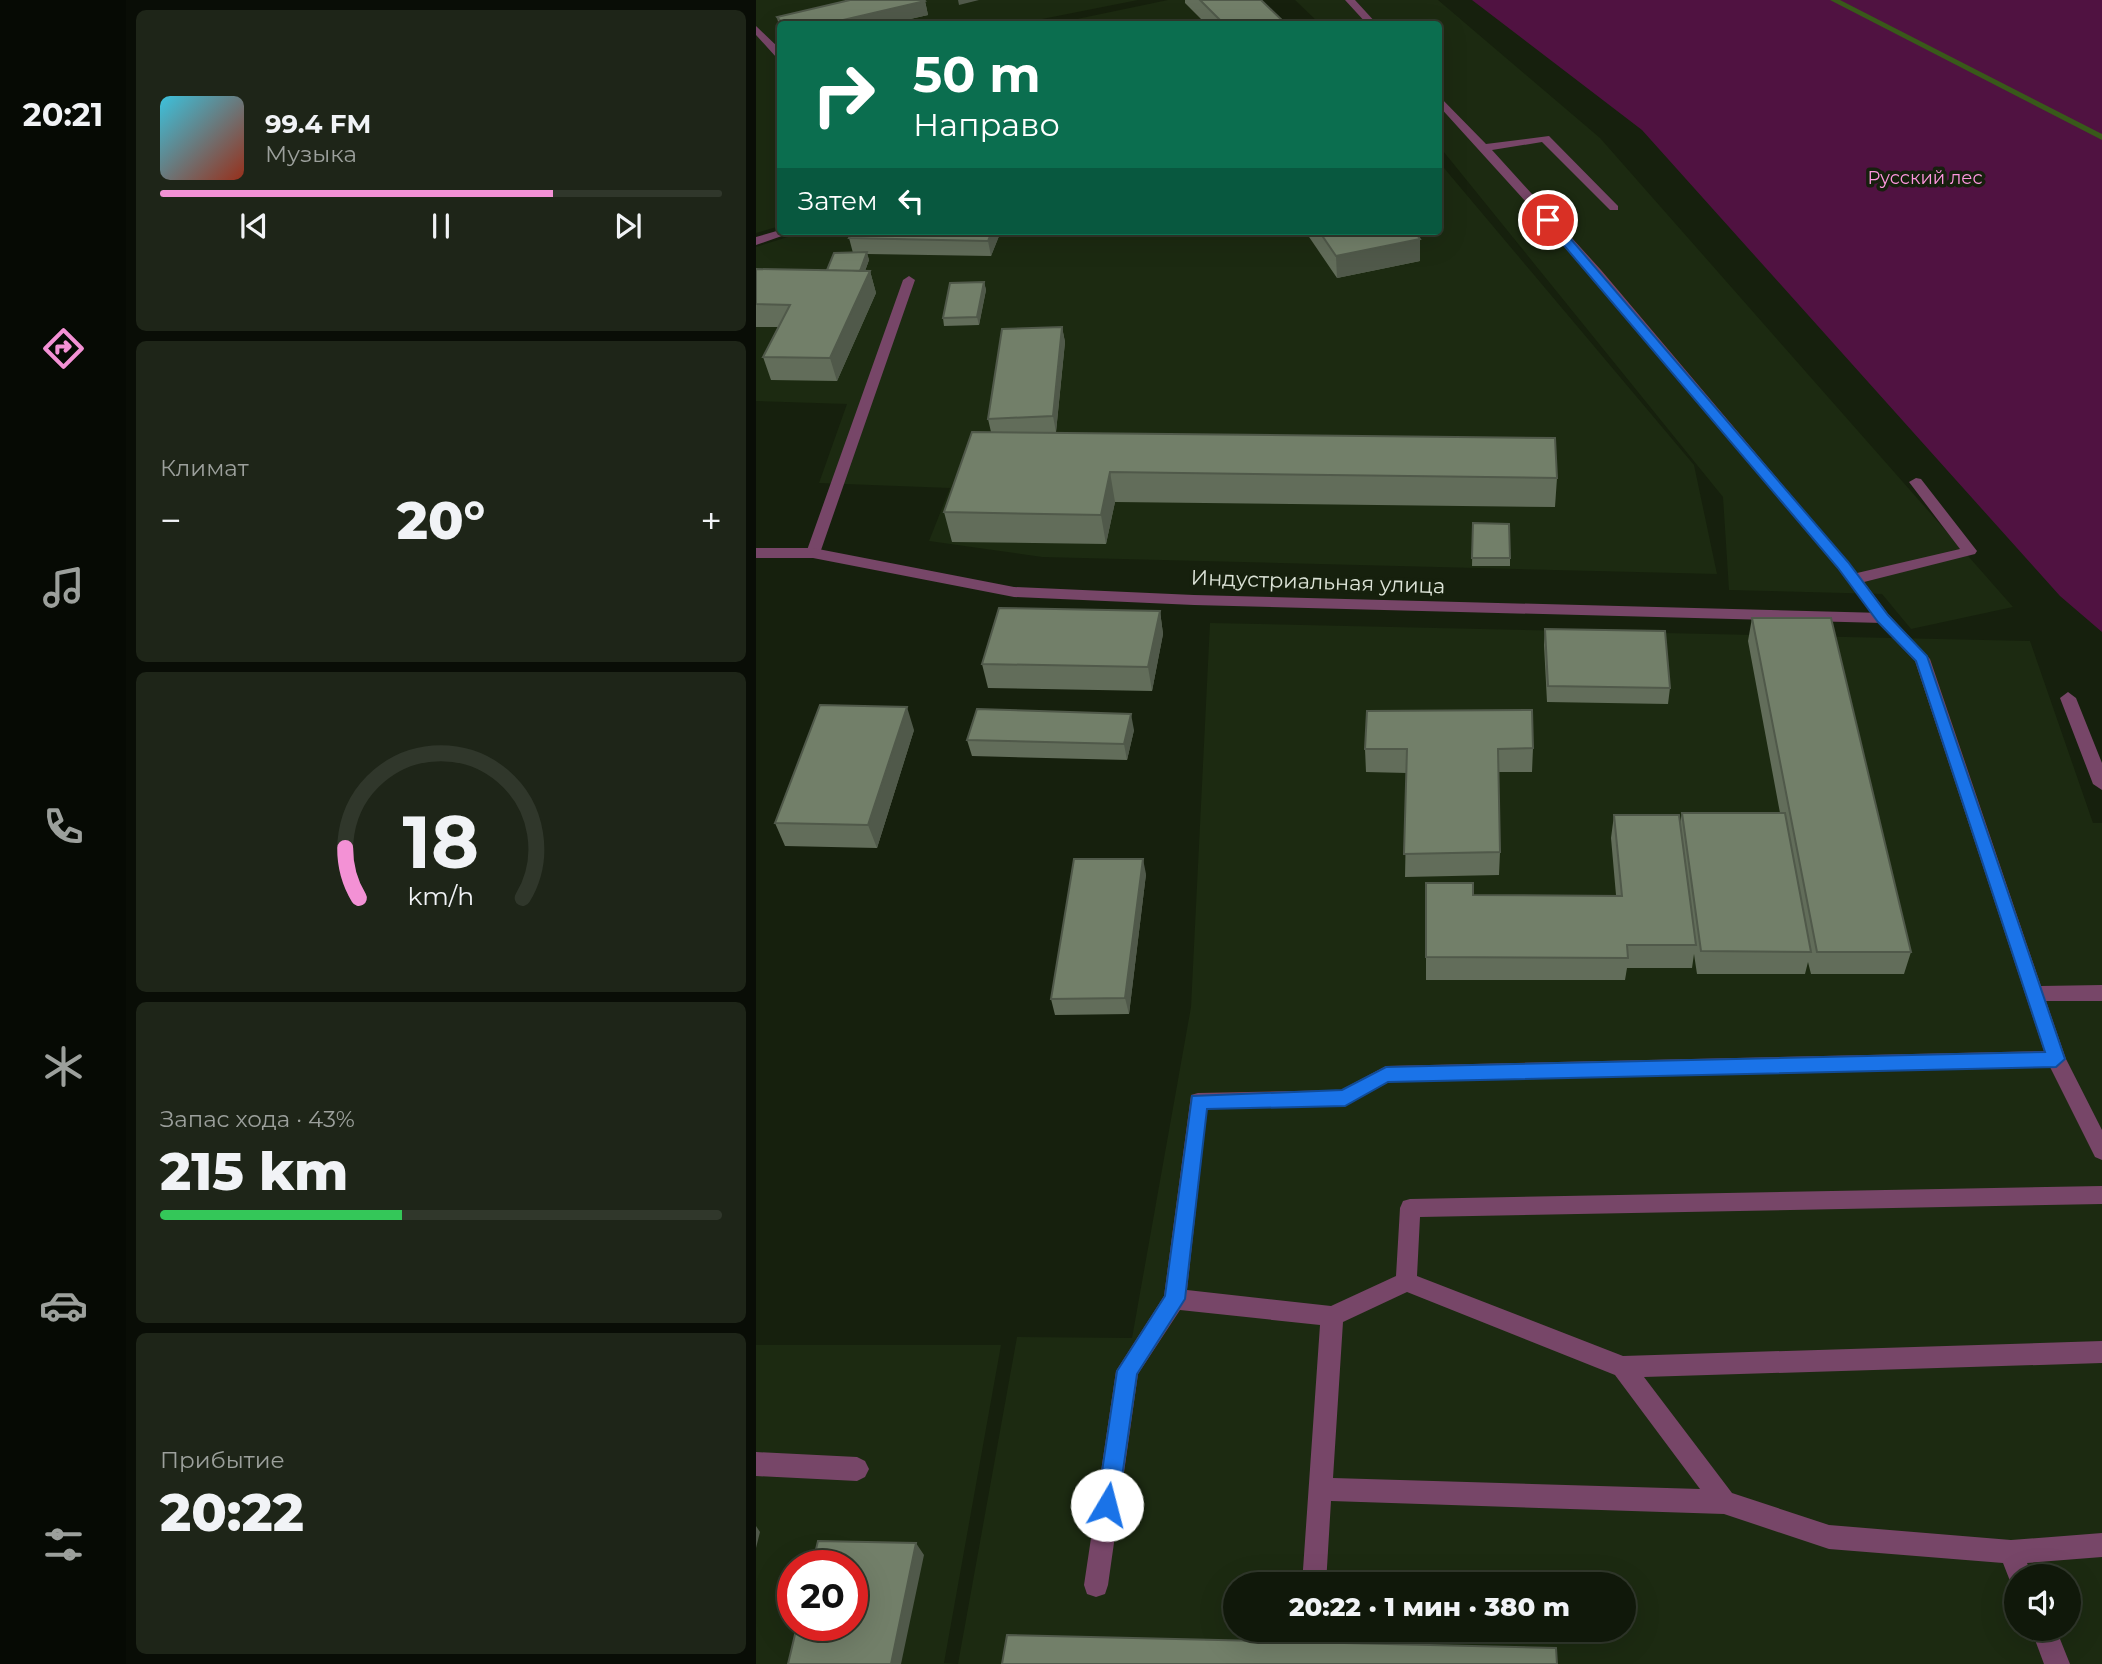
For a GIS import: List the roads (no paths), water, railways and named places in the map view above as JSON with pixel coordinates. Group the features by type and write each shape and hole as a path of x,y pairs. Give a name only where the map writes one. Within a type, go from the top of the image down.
{"street":[{"path":"1350,0 1369,21"},
{"path":"756,29 777,52"},
{"path":"1442,102 1597,273 1854,579 1883,618 1922,659 2056,1059 2102,1151"},
{"path":"1484,148 1545,138 1614,208"},
{"path":"756,241 777,235"},
{"path":"813,553 830,496 909,280"},
{"path":"1854,579 1970,551 1916,482"},
{"name":"Индустриальная улица","path":"756,553 813,553 1014,592 1194,600 1883,618"},
{"path":"2068,698 2102,784"},
{"path":"2035,994 2102,993"},
{"path":"1096,1585 1127,1371 1175,1299 1198,1101 1345,1098 1386,1074 2056,1059"},
{"path":"1406,1282 1410,1208 2102,1195"},
{"path":"1175,1299 1332,1316 1406,1282 1623,1367 2102,1352"},
{"path":"1315,1572 1332,1316"},
{"path":"1623,1367 1724,1502"},
{"path":"756,1464 857,1469"},
{"path":"1321,1489 1724,1502 1829,1537 2011,1552 2102,1545"},
{"path":"2011,1552 2016,1564"},
{"path":"2048,1641 2057,1664"}],"waterway":[{"path":"1834,0 2102,137"}],"park label":[{"name":"Русский лес","path":"1925,178"}]}
